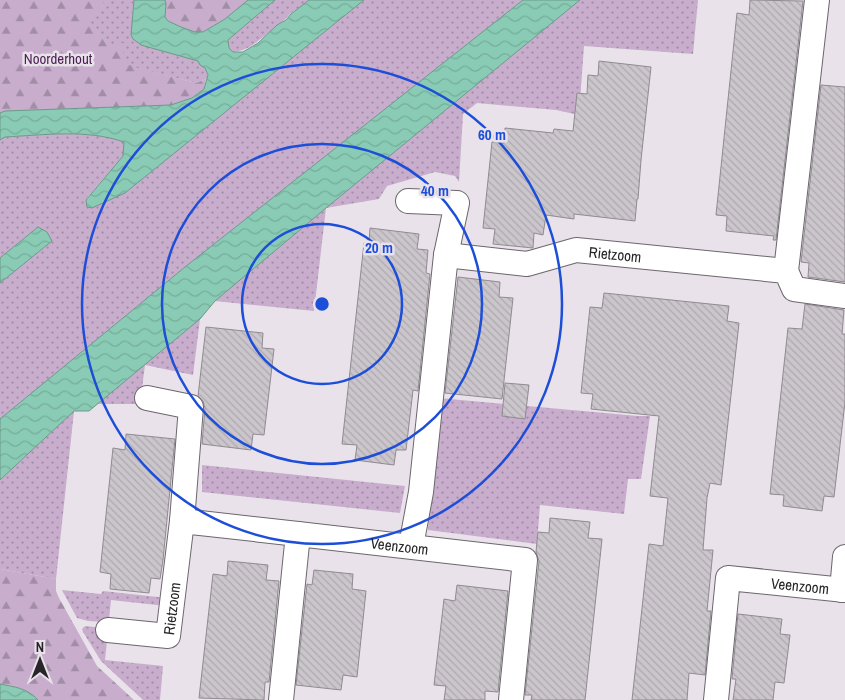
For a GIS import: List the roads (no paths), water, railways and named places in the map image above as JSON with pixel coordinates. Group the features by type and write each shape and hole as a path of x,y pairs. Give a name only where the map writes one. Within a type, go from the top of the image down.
{"street":[{"path":"817,0 786,271 794,289 845,296"},
{"path":"408,201 457,203 446,255 421,492 411,546"},
{"name":"Rietzoom","path":"446,255 527,264 576,250 786,271"},
{"name":"Rietzoom","path":"108,630 168,636 182,521 191,407 147,398"},
{"path":"182,521 298,534 281,700"},
{"name":"Veenzoom","path":"298,534 525,560 511,700"},
{"path":"843,590 845,557"},
{"name":"Veenzoom","path":"716,700 728,578 843,590"}],"water":[{"path":"134,0 165,0 165,17 168,21 195,32 203,32 225,19 248,0 275,0 228,40 229,48 233,52 243,52 258,43 277,25 286,20 309,0 364,0 125,193 92,208 87,207 86,200 123,156 124,142 95,135 80,134 5,137 0,140 0,113 5,111 171,105 192,98 204,89 208,75 205,68 198,61 141,45 133,39 131,35"},
{"path":"523,0 580,0 326,208 215,301 200,319 89,411 74,411 0,480 0,419 185,267"},
{"path":"38,227 47,232 52,241 0,283 0,258"},
{"path":"0,684 25,690 38,700 0,700"}],"park label":[{"name":"Noorderhout","path":"58,58"}]}
